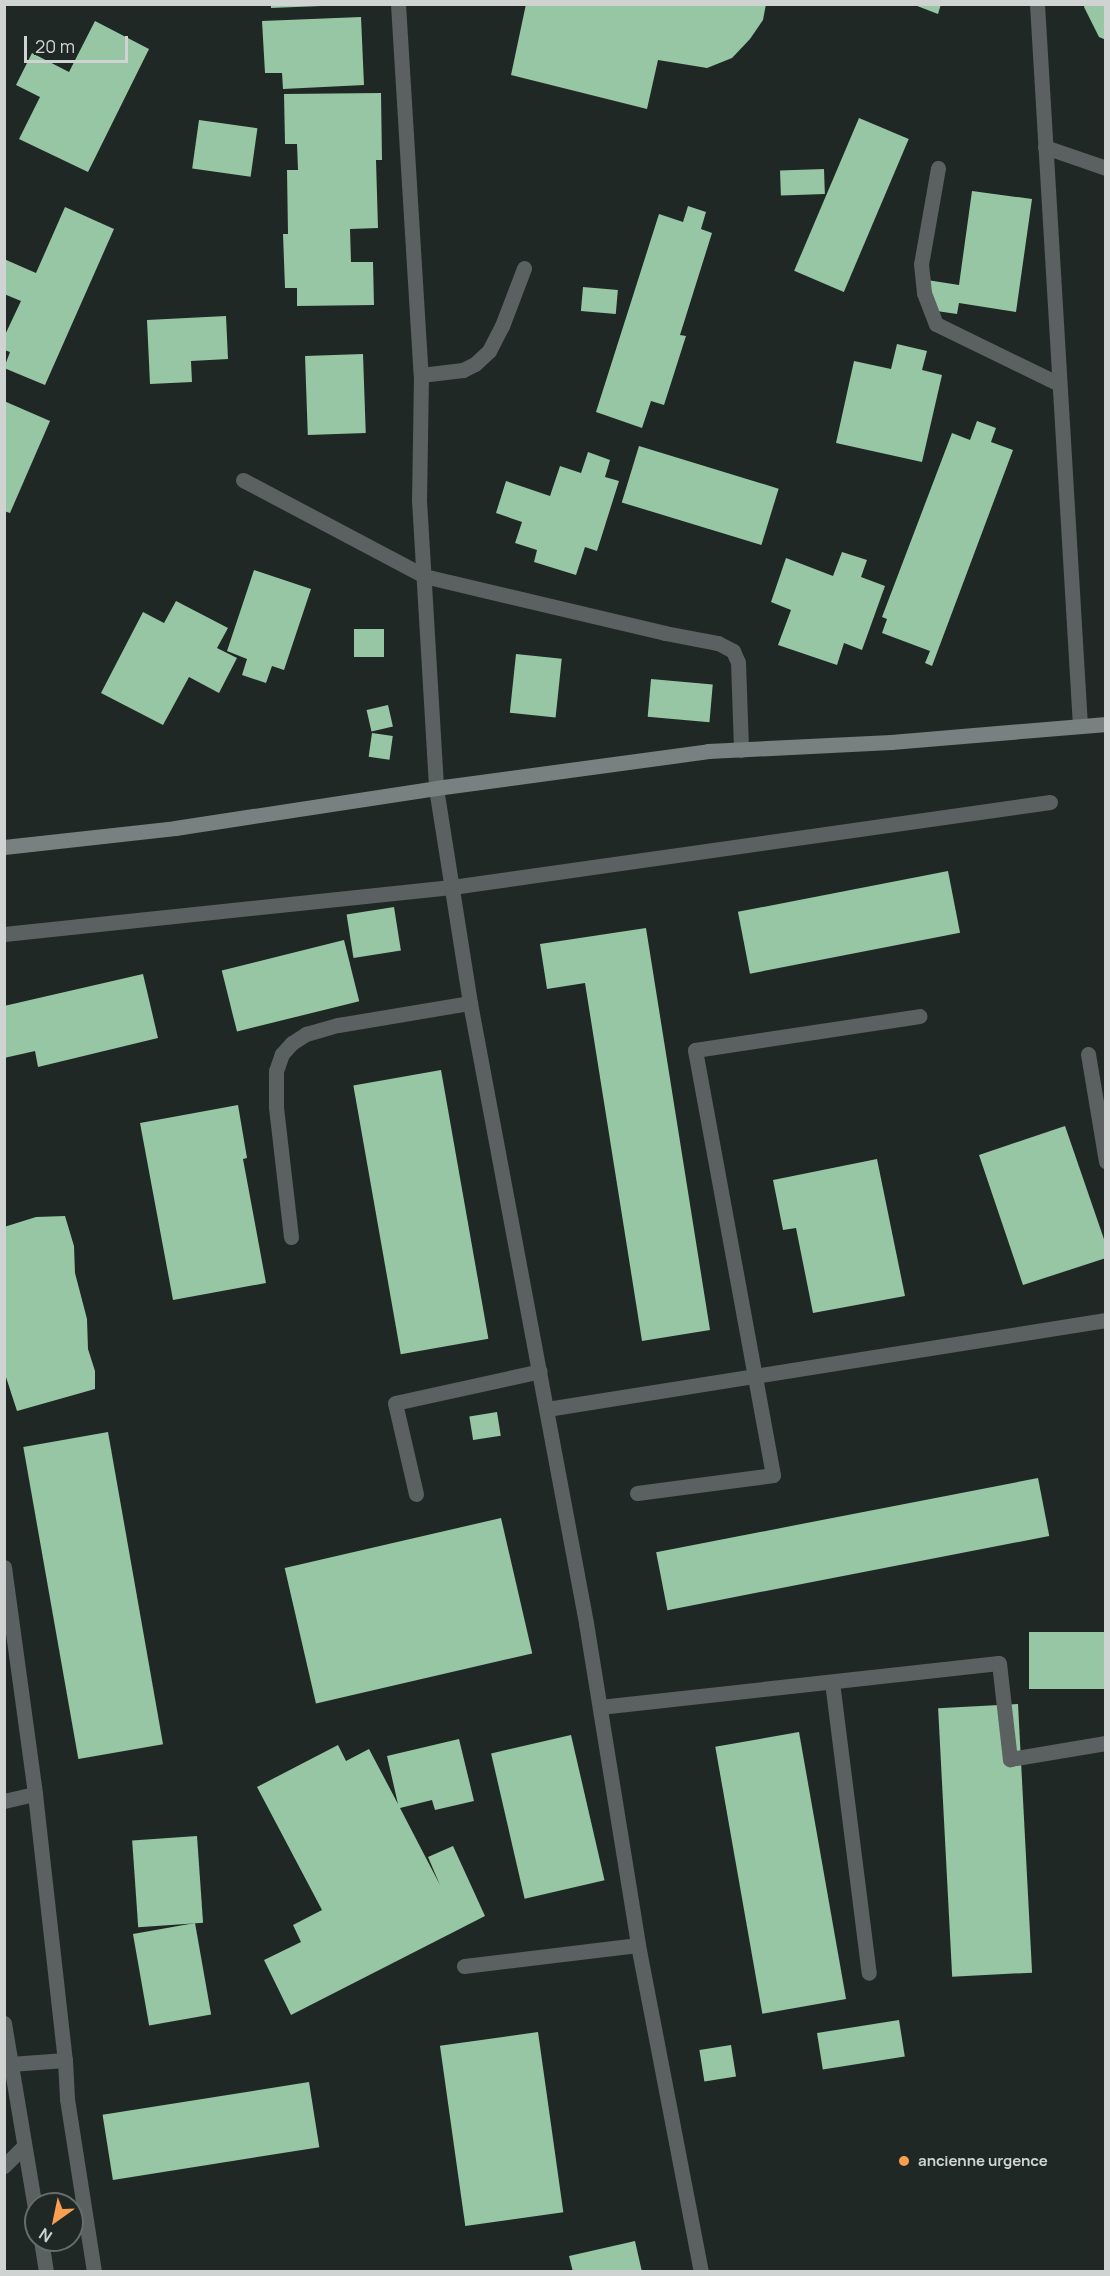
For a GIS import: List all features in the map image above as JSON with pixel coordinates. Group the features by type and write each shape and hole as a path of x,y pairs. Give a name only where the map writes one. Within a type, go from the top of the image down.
{"street":[{"path":"398,4 421,375 419,500 436,788 470,1002 547,1409 600,1707 638,1945 700,2271"},
{"path":"1037,4 1080,726"},
{"path":"1045,147 1106,168"},
{"path":"938,168 921,264 924,293 936,324 1059,384"},
{"path":"421,375 463,370 475,364 489,351 524,268"},
{"path":"243,480 424,576 665,633 718,643 734,651 738,662 741,750"},
{"path":"4,847 175,828 436,788 708,751 891,742 1106,724"},
{"path":"4,934 452,887 1050,802"},
{"path":"291,1237 276,1107 276,1071 282,1054 292,1043 306,1034 338,1025 470,1002"},
{"path":"636,1493 773,1475 695,1050 920,1016"},
{"path":"1088,1054 1106,1161"},
{"path":"547,1409 1106,1320"},
{"path":"416,1494 395,1403 540,1371"},
{"path":"4,1567 35,1794 65,2060 66,2099 94,2271"},
{"path":"600,1707 999,1663 1010,1760 1106,1743"},
{"path":"832,1682 869,1973"},
{"path":"4,1801 35,1794"},
{"path":"464,1966 638,1945"},
{"path":"4,2024 32,2192"},
{"path":"10,2064 65,2060"},
{"path":"4,2166 24,2146"},
{"path":"43,2252 46,2271"}],"building":[{"path":"271,4 321,4 321,6 271,8"},
{"path":"526,4 766,4 763,20 750,39 732,58 707,68 658,60 647,109 511,75"},
{"path":"912,4 941,4 938,14"},
{"path":"1085,4 1106,4 1106,40 1099,37 1084,7"},
{"path":"361,17 364,85 283,89 282,73 265,73 262,21"},
{"path":"95,21 149,49 88,172 19,139 40,97 16,85 32,53 69,72"},
{"path":"381,93 382,160 376,160 378,228 350,229 351,262 373,262 374,305 297,306 297,288 285,288 283,234 288,234 287,170 298,170 297,144 285,144 284,94"},
{"path":"859,118 909,139 844,292 794,271"},
{"path":"199,120 257,128 251,177 192,169"},
{"path":"824,169 825,194 781,196 780,171"},
{"path":"972,191 1032,199 1016,312 959,303 957,314 923,309 927,280 959,285"},
{"path":"688,206 706,212 701,229 712,233 680,335 686,336 664,405 651,401 642,428 596,412 659,214 683,222"},
{"path":"65,207 114,229 45,385 4,368 10,352 4,350 4,337 21,301 4,294 4,259 36,273"},
{"path":"583,287 618,290 616,314 581,311"},
{"path":"226,316 228,359 191,361 192,382 150,384 147,320"},
{"path":"897,344 927,351 922,370 942,375 922,462 836,443 854,361 891,369"},
{"path":"363,354 366,433 308,435 305,356"},
{"path":"4,401 50,421 10,513 4,511"},
{"path":"977,421 996,428 991,442 1013,450 932,666 925,663 930,651 882,633 887,619 882,617 952,433 970,440"},
{"path":"639,446 779,489 761,545 622,502"},
{"path":"588,452 610,460 605,477 619,481 597,551 585,547 576,575 534,562 537,550 515,543 522,522 496,513 506,481 550,496 560,466 581,473"},
{"path":"842,552 867,560 861,577 885,586 862,650 844,643 837,665 778,645 791,610 771,602 786,558 833,576"},
{"path":"254,570 311,589 284,670 272,666 266,683 242,675 247,659 227,651"},
{"path":"176,601 228,628 217,648 237,658 219,693 189,677 163,725 101,693 143,612 164,623"},
{"path":"354,629 384,629 384,657 354,657"},
{"path":"516,654 562,659 556,717 510,713"},
{"path":"651,679 713,684 709,722 648,717"},
{"path":"388,705 393,726 372,731 367,710"},
{"path":"372,733 393,736 389,760 369,757"},
{"path":"948,871 960,933 750,974 738,912"},
{"path":"394,907 401,950 353,958 347,915"},
{"path":"646,928 710,1330 642,1341 585,983 547,989 540,944"},
{"path":"344,940 359,1001 237,1032 222,970"},
{"path":"143,974 158,1038 38,1067 35,1051 4,1058 4,1006"},
{"path":"441,1070 488,1339 401,1354 353,1085"},
{"path":"238,1105 247,1158 243,1159 266,1283 173,1300 140,1123"},
{"path":"1065,1126 1106,1245 1106,1258 1023,1285 979,1155"},
{"path":"877,1159 905,1296 813,1313 796,1228 783,1230 773,1180"},
{"path":"65,1216 74,1246 75,1273 87,1319 88,1349 95,1371 95,1389 17,1411 4,1371 4,1227 36,1217"},
{"path":"497,1412 501,1436 473,1440 469,1416"},
{"path":"108,1432 163,1744 78,1759 23,1447"},
{"path":"1038,1478 1049,1536 667,1610 656,1552"},
{"path":"501,1518 532,1653 316,1703 285,1568"},
{"path":"1029,1632 1106,1632 1106,1689 1029,1689"},
{"path":"1018,1704 1032,1973 952,1977 938,1708"},
{"path":"799,1732 846,1999 762,2014 715,1747"},
{"path":"571,1735 605,1880 525,1899 491,1753"},
{"path":"459,1739 474,1801 435,1810 432,1800 400,1808 440,1885 428,1857 453,1846 485,1916 291,2015 264,1960 301,1942 293,1925 322,1910 257,1787 338,1745 346,1761 369,1749 398,1804 387,1756"},
{"path":"197,1836 203,1923 138,1927 132,1841"},
{"path":"195,1923 211,2015 149,2026 133,1934"},
{"path":"899,2020 905,2057 823,2070 817,2033"},
{"path":"538,2032 563,2212 465,2226 440,2046"},
{"path":"731,2045 736,2077 704,2082 699,2050"},
{"path":"309,2082 319,2147 113,2180 103,2115"},
{"path":"635,2241 642,2272 573,2272 569,2256"}],"place":[{"name":"ancienne urgence","path":"904,2161"}]}
